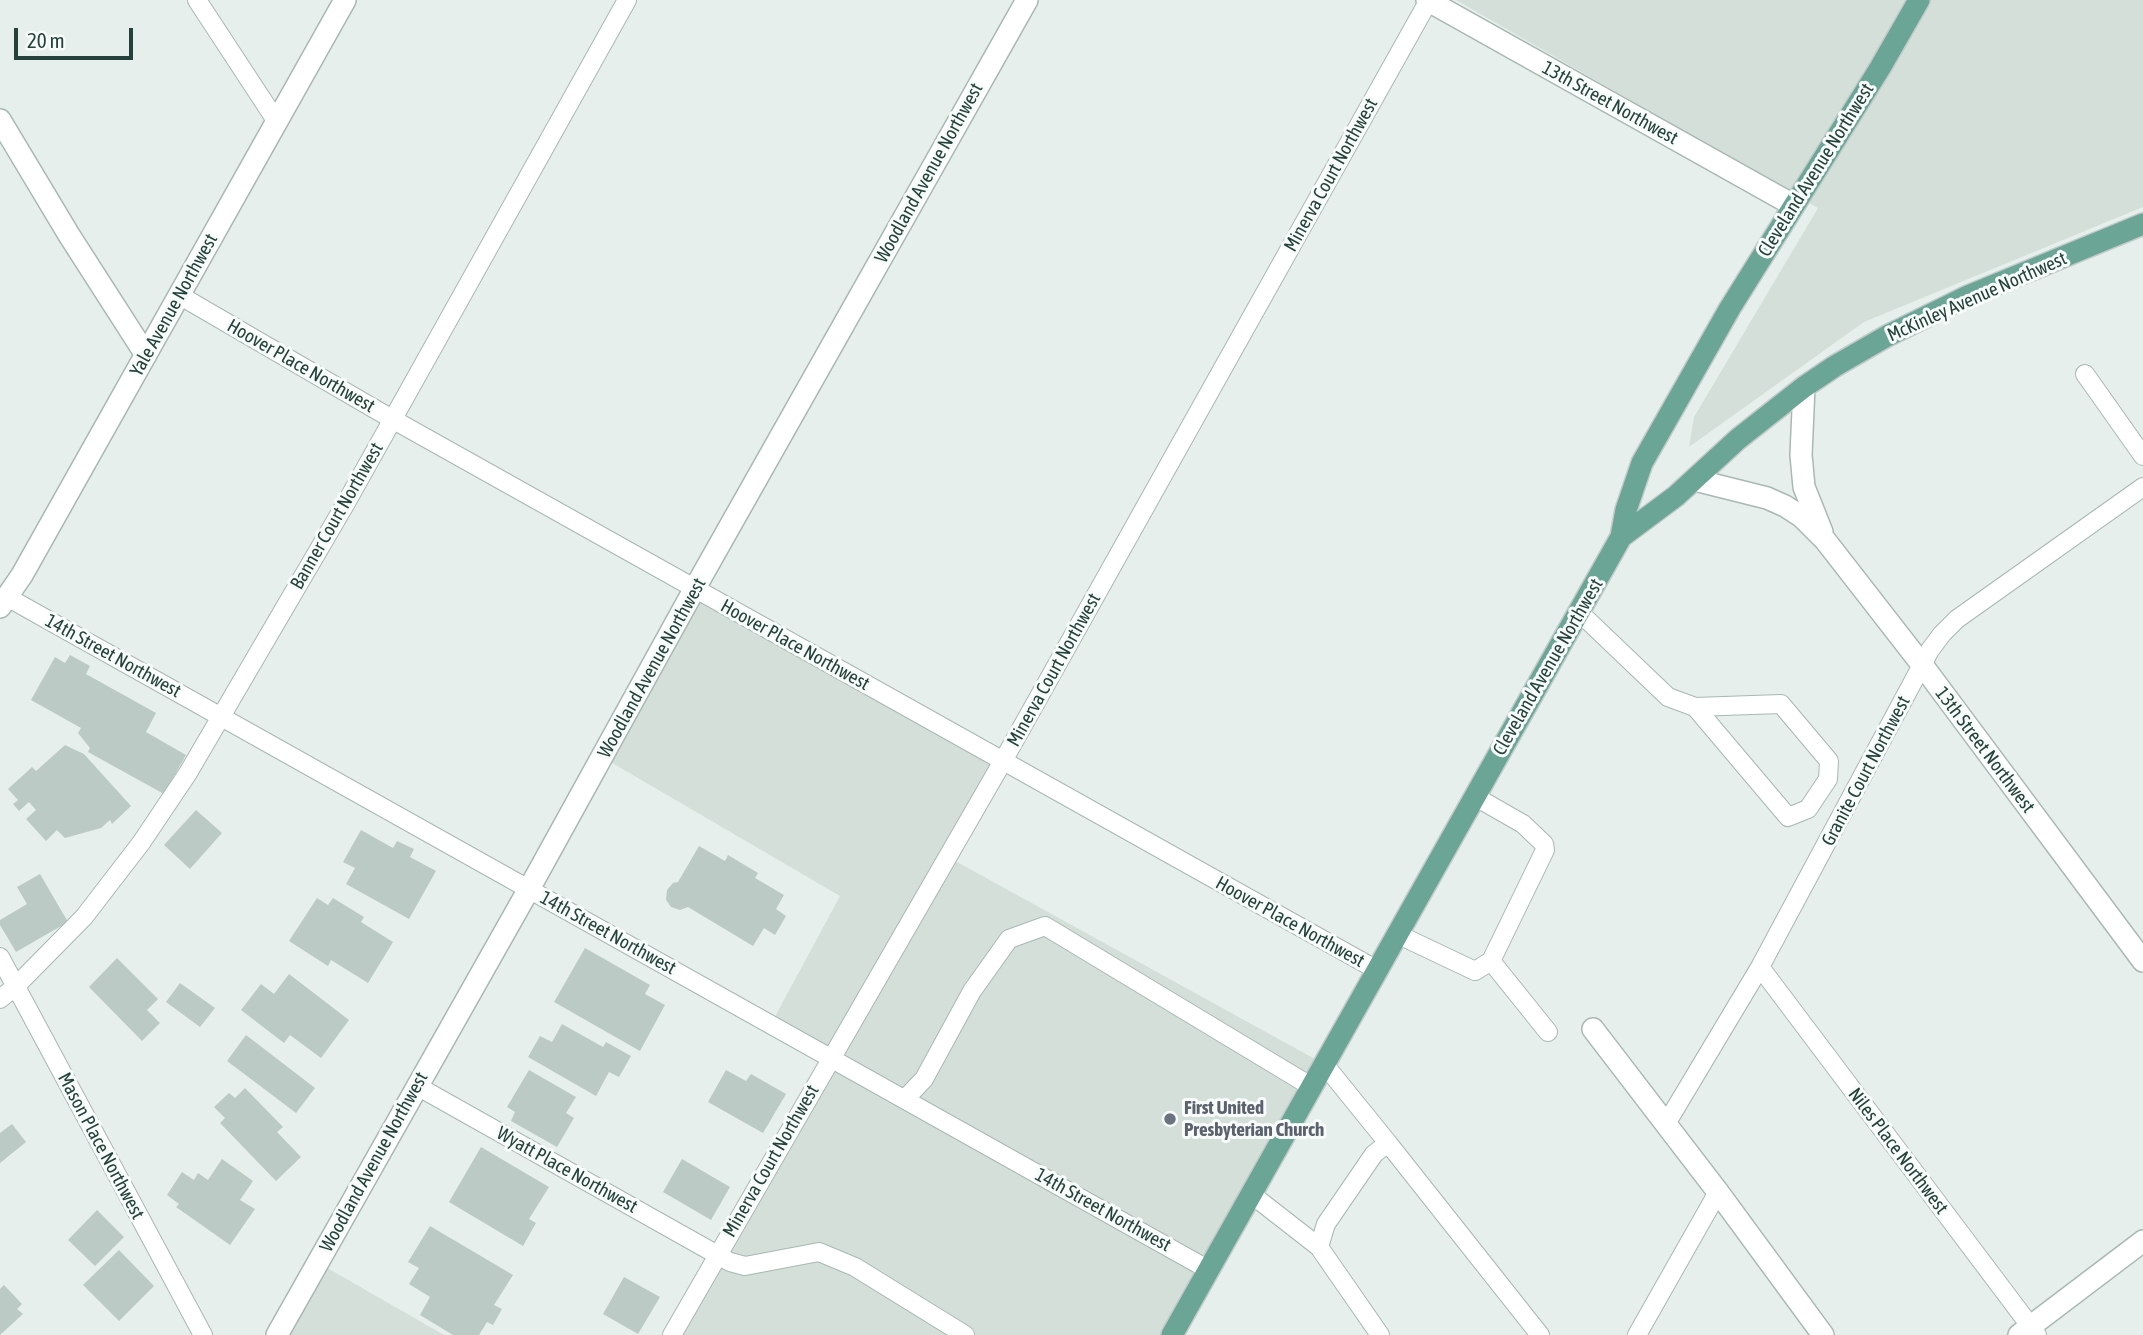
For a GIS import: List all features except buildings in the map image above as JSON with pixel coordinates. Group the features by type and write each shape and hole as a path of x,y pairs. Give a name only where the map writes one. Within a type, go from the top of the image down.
{"main road":[{"name":"Cleveland Avenue Northwest","path":"1172,1335 1621,537 1626,510 1642,463 1730,308 1880,68 1919,0"},
{"name":"McKinley Avenue Northwest","path":"1621,537 1695,480 1738,439 1835,366 1887,336 1956,302 2143,225"}],"street":[{"name":"Yale Avenue Northwest","path":"4,602 22,575 345,0"},
{"name":"Woodland Avenue Northwest","path":"277,1335 1027,0"},
{"name":"13th Street Northwest","path":"1428,0 1793,205"},
{"path":"0,120 146,355"},
{"name":"13th Street Northwest","path":"1804,387 1801,455 1804,487 1825,540"},
{"name":"13th Street Northwest","path":"1695,480 1767,498 1786,506 1802,517 1825,540 1923,666 2143,961"},
{"path":"1593,1030 1718,1192 1823,1335"},
{"path":"2029,1332 2143,1241"}],"lane":[{"path":"197,0 277,122"},
{"name":"Banner Court Northwest","path":"0,999 84,917 141,843 222,716 346,503 627,0"},
{"name":"Minerva Court Northwest","path":"672,1335 1003,761 1428,0"},
{"name":"Hoover Place Northwest","path":"179,295 392,419 1377,970"},
{"path":"2085,374 2143,456"},
{"name":"Granite Court Northwest","path":"1666,1124 1760,967 1941,634 1957,619 2143,487"},
{"name":"14th Street Northwest","path":"4,602 222,716 1209,1270"},
{"path":"1579,612 1668,697 1695,707 1781,704 1829,761 1828,779 1808,809 1788,817 1695,707"},
{"path":"1397,934 1475,971 1491,961 1545,850 1544,844 1523,824 1474,796"},
{"path":"905,1098 924,1079 971,991 1009,939 1045,926 1311,1087"},
{"name":"Mason Place Northwest","path":"0,957 203,1335"},
{"path":"1491,961 1548,1032"},
{"name":"Niles Place Northwest","path":"1760,967 2029,1332"},
{"path":"1324,1064 1540,1335"},
{"name":"Wyatt Place Northwest","path":"416,1086 717,1255 745,1266 819,1252 855,1267 965,1335"},
{"path":"1319,1247 1326,1224 1374,1154 1388,1143"},
{"path":"1637,1335 1718,1192"},
{"path":"1251,1194 1319,1247 1380,1335"}],"shaded area":[{"path":"1456,0 2143,0 2143,207 1864,322 1689,447 1694,417 1818,208"},
{"path":"695,588 1003,761 948,857 1324,1064 1172,1335 672,1335 831,1057 771,1024 840,896 602,757"},
{"path":"317,1262 444,1335 277,1335"}],"place":[{"name":"First United Presbyterian Church","path":"1170,1119"}]}
